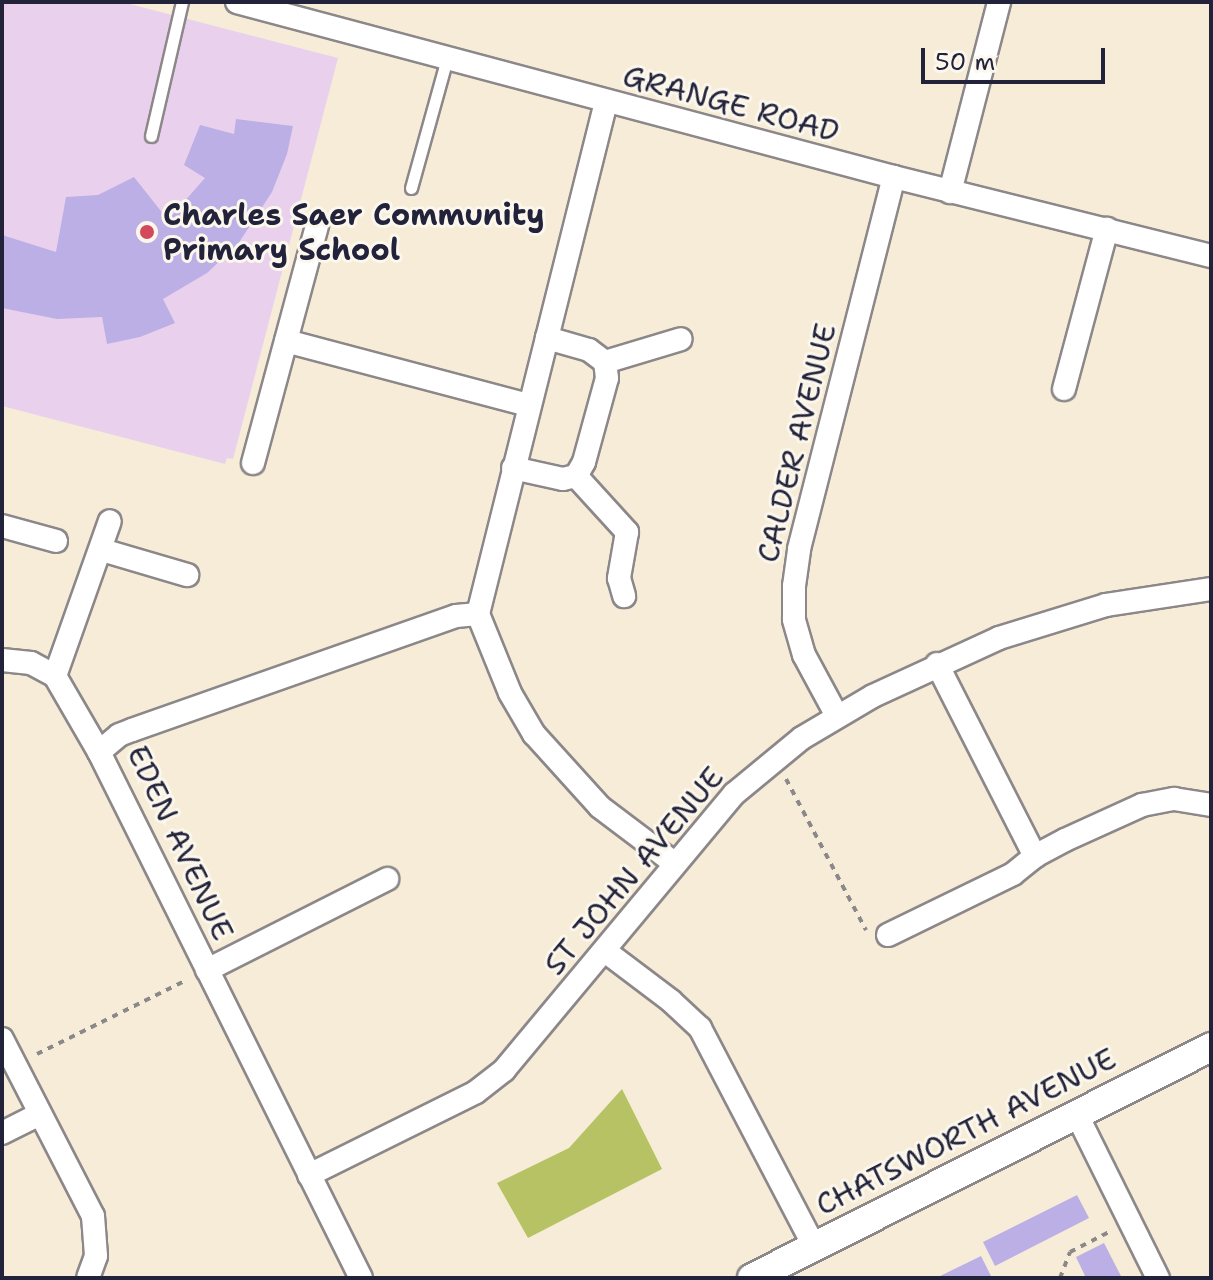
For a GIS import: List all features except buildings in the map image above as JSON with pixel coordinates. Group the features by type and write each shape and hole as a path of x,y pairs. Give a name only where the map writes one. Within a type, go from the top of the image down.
{"street":[{"name":"GRANGE ROAD","path":"237,2 950,192 1211,256"},
{"path":"950,192 999,2"},
{"path":"606,102 478,614 510,693 534,734 600,807 674,863"},
{"name":"CALDER AVENUE","path":"837,716 804,655 794,619 794,586 799,549 894,177"},
{"path":"253,463 317,225"},
{"path":"1064,389 1107,229"},
{"path":"513,468 563,479 576,476 584,462 607,378 605,362 589,350 547,338"},
{"path":"605,362 681,339"},
{"path":"286,341 528,405"},
{"path":"576,476 627,532 619,578 624,596"},
{"path":"55,676 110,521"},
{"path":"2,526 56,541"},
{"path":"102,550 187,575"},
{"name":"ST JOHN AVENUE","path":"309,1175 476,1092 519,1055 674,863 734,794 772,761 837,716 937,664 1050,619 1136,599 1211,589"},
{"name":"EDEN AVENUE","path":"361,1278 99,752 107,743 132,730 456,616 478,614"},
{"path":"2,660 31,663 55,676 99,752"},
{"path":"937,664 1035,856"},
{"path":"888,935 1013,874 1035,856 1142,805 1174,799 1211,805"},
{"path":"207,970 387,879"},
{"path":"605,951 671,1001 700,1028 814,1246"},
{"path":"2,1039 93,1216 96,1256 88,1278"},
{"name":"CHATSWORTH AVENUE","path":"752,1278 1211,1047"},
{"path":"2,1133 40,1114"},
{"path":"1077,1115 1158,1278"}],"lane":[{"path":"151,136 182,2"},
{"path":"411,188 447,58"}],"path":[{"path":"772,761 791,785 872,942 888,935"},
{"path":"15,1064 207,970"},
{"path":"1060,1278 1070,1252 1131,1221"}],"shaded area":[{"name":"Charles Saer Community Primary School","path":"2,2 122,2 338,58 233,459 227,458 225,464 2,406"}],"green space":[{"path":"622,1089 662,1169 528,1238 497,1183 569,1148"}],"place":[{"name":"Charles Saer Community Primary School","path":"147,232"}]}
